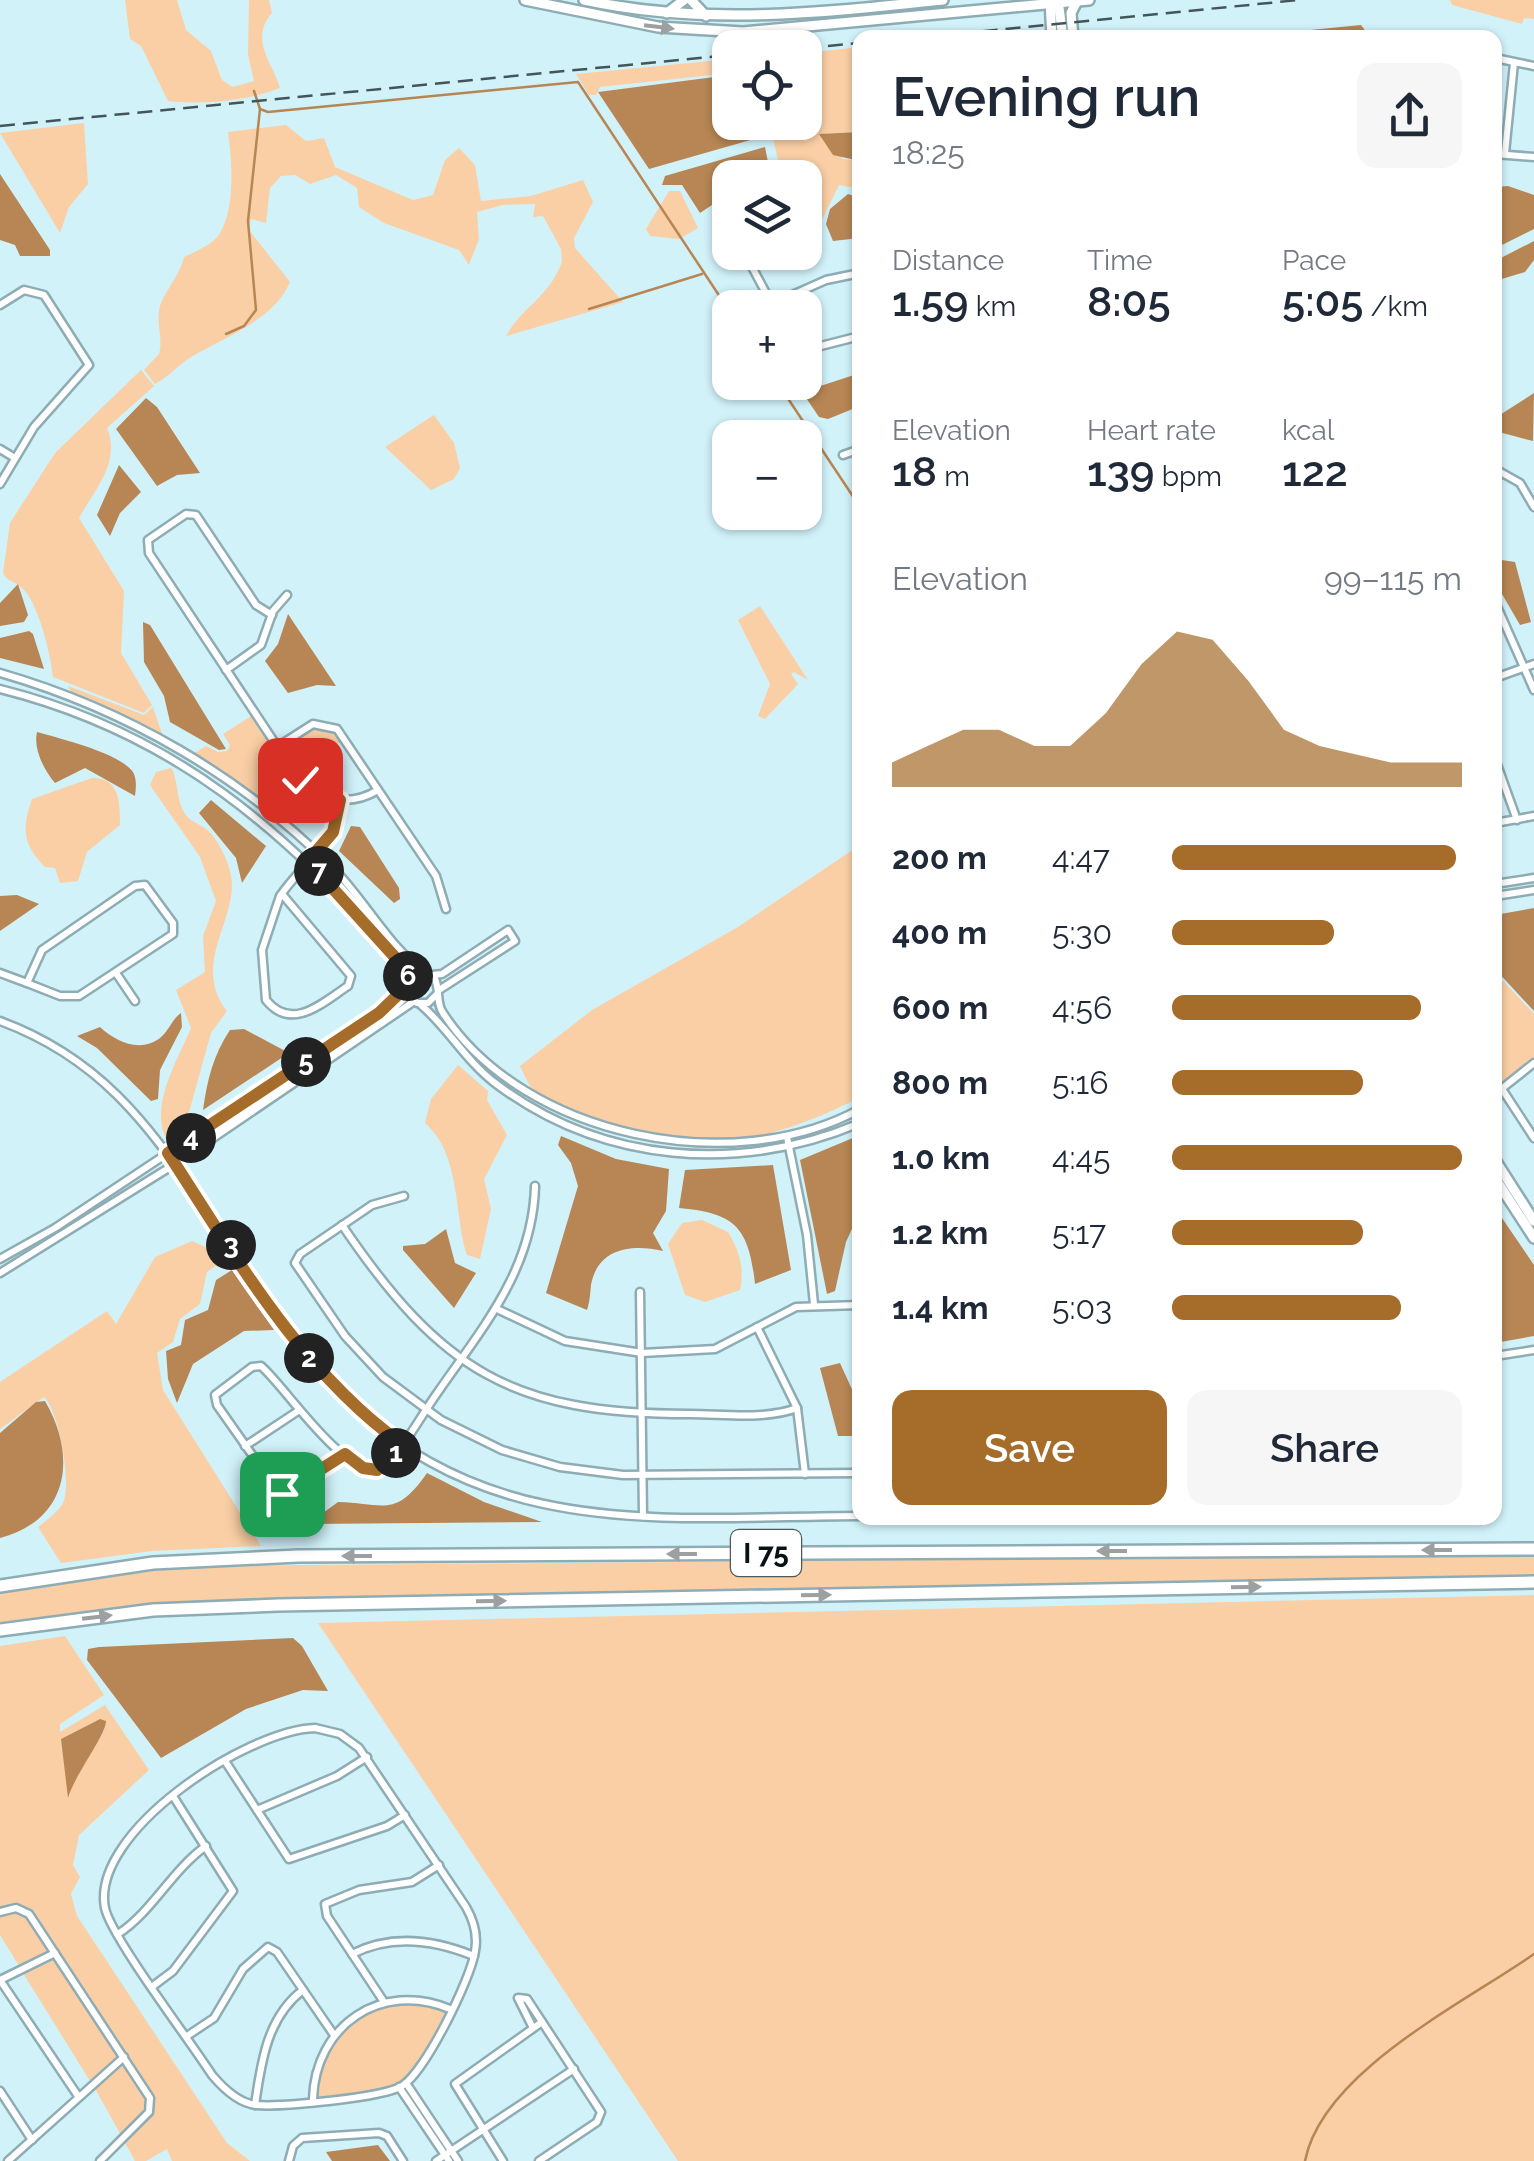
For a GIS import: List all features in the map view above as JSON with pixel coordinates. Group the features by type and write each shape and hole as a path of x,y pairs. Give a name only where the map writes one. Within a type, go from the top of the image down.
{"highway":[{"name":"I 75","path":"0,1586 153,1564 298,1556 1534,1549"},
{"name":"I 75","path":"0,1630 153,1610 278,1605 1534,1582"}],"main road":[{"path":"524,0 691,31 767,31 1089,0"},
{"path":"584,0 708,18 944,0"},
{"path":"662,14 688,0 708,18"},
{"path":"1072,30 1071,13 1078,1"},
{"path":"1052,30 1054,2"},
{"path":"1054,2 1061,30"},
{"path":"866,21 887,6"},
{"path":"1502,1171 1534,1221"},
{"path":"1502,1189 1534,1238"}],"street":[{"path":"688,0 691,31"},
{"path":"1502,60 1534,66"},
{"path":"1505,153 1514,63"},
{"path":"1502,153 1534,157"},
{"path":"805,290 852,275"},
{"path":"0,305 24,290 44,296 89,365 34,426 0,484"},
{"path":"822,346 852,338"},
{"path":"0,449 14,458"},
{"path":"843,455 852,452"},
{"path":"1502,473 1520,483 1534,508"},
{"path":"272,616 256,605 196,515 186,514 148,540 149,553 306,786 340,800 378,790"},
{"path":"226,670 261,645 272,616 287,595"},
{"path":"1502,615 1530,665 1534,690"},
{"path":"1502,675 1530,665"},
{"path":"0,673 90,705 178,748 262,805 317,852 429,974 444,1015 496,1068 588,1120 638,1136 688,1144 786,1137 852,1111"},
{"path":"0,689 74,713 158,752 239,802 308,861 402,965 417,1003 496,1084 582,1131 634,1148 680,1155 733,1156 789,1148 852,1127"},
{"path":"277,747 313,724 329,724 342,734 436,876 446,909"},
{"path":"1502,779 1517,820"},
{"path":"282,894 352,976 348,986 297,1016 283,1014 270,1005 261,983 267,928 282,894 333,832 340,800"},
{"path":"1502,822 1534,816"},
{"path":"1502,883 1534,878"},
{"path":"0,973 27,983 71,997 116,973 174,931 145,885 135,886 42,950 27,983"},
{"path":"1502,895 1534,890"},
{"path":"0,1259 379,1013 408,983 429,974 442,974 508,930 515,940 438,992 428,1003 417,1003 176,1164 0,1274"},
{"path":"116,973 135,1002"},
{"path":"0,1021 69,1055 138,1113 306,1354 349,1402 402,1444 452,1474 513,1498 595,1515 852,1516"},
{"path":"1502,1089 1534,1063"},
{"path":"1502,1097 1534,1138"},
{"path":"786,1137 807,1235 814,1304"},
{"path":"345,1454 282,1494 275,1490 215,1400 219,1390 261,1366 298,1410 345,1454 363,1468 377,1470 402,1444 497,1309 517,1273 534,1220 535,1186"},
{"path":"404,1196 372,1205 298,1256 296,1266 352,1345 426,1410 522,1458 579,1471 642,1476 852,1473"},
{"path":"342,1225 402,1308 463,1360 537,1396 596,1412 765,1414 797,1408"},
{"path":"640,1292 643,1516"},
{"path":"497,1309 565,1341 642,1353 715,1349 796,1306 852,1305"},
{"path":"756,1327 797,1408 804,1474"},
{"path":"1502,1355 1534,1350"},
{"path":"245,1446 298,1410"},
{"path":"303,1728 340,1734 367,1757 472,1918 474,1956 418,2071 403,2085 374,2096 255,2105 226,2090 118,1934 105,1910 106,1872 117,1852 173,1796 225,1760 303,1728"},
{"path":"257,1810 337,1776 367,1757"},
{"path":"225,1760 289,1859 387,1826 405,1815"},
{"path":"153,1986 173,1971 232,1896 230,1884 173,1796"},
{"path":"118,1934 135,1922 170,1877 206,1846"},
{"path":"384,2002 324,1912 328,1901 359,1890 412,1882 439,1865"},
{"path":"0,1912 16,1908 26,1911 150,2098 150,2108 100,2161"},
{"path":"352,1954 381,1944 410,1941 474,1956"},
{"path":"187,2036 214,2018 231,1986 260,1950 268,1947 276,1952 334,2035"},
{"path":"55,1953 0,1980 78,2096"},
{"path":"255,2105 266,2043 288,2004 303,1990"},
{"path":"533,2028 518,1998 527,1999 601,2117 539,2161"},
{"path":"313,2099 317,2066 334,2035 359,2012 384,2002 418,2000 450,2009"},
{"path":"503,2161 455,2088 457,2081 542,2022"},
{"path":"8,2161 124,2057"},
{"path":"436,2161 574,2070"},
{"path":"403,2085 448,2156 458,2161"},
{"path":"0,2090 32,2140"},
{"path":"289,2161 291,2151 306,2137 382,2133 403,2161"},
{"path":"281,2146 291,2151"}],"shaded area":[{"path":"125,0 177,0 186,30 211,51 222,80 233,87 254,81 248,55 249,0 269,0 272,13 262,33 263,43 280,88 225,101 168,101 141,46 130,39"},
{"path":"1450,0 1534,0 1534,19 1524,18 1522,24 1452,5"},
{"path":"1361,25 1365,30 1310,30"},
{"path":"852,48 852,132 822,134 822,51"},
{"path":"712,61 712,75 600,87 596,95 589,95 576,74"},
{"path":"712,77 712,140 750,140 649,169 598,92"},
{"path":"84,123 88,184 69,207 60,233 0,133"},
{"path":"286,125 306,141 324,138 335,167 413,200 433,195 445,160 459,148 475,165 481,201 531,196 583,180 593,202 574,238 575,248 623,302 506,336 549,285 562,262 561,249 543,216 533,217 535,204 503,205 477,212 479,239 469,265 459,250 384,223 359,207 357,188 336,175 310,184 295,175 281,176 270,188 266,223 251,219 249,230 290,282 283,295 261,317 191,357 155,384 144,370 159,354 160,305 184,257 218,236 228,213 228,132"},
{"path":"852,132 852,159 833,155 822,134"},
{"path":"822,136 843,159 852,160 852,187 839,185 822,220 822,160 778,160 773,140 822,140"},
{"path":"765,147 768,160 720,160"},
{"path":"712,162 712,205 700,213 682,185 662,185 665,176"},
{"path":"0,174 50,250 50,256 20,256 15,245 0,240"},
{"path":"1502,186 1534,195 1534,229 1502,245"},
{"path":"669,191 680,191 698,228 679,239 650,236 646,229"},
{"path":"848,194 852,195 852,239 833,241 826,224 830,209"},
{"path":"1534,241 1534,260 1525,272 1502,279 1502,257"},
{"path":"141,370 154,386 107,428 109,464 79,518 124,591 121,653 152,705 144,713 53,677 33,604 21,587 3,573 10,523 55,453"},
{"path":"852,376 852,409 828,419 819,417 807,400 822,400 822,385"},
{"path":"1534,393 1533,441 1502,433 1502,414"},
{"path":"146,398 157,407 200,473 177,475 157,486 116,429"},
{"path":"434,415 454,443 460,468 454,479 431,490 385,447"},
{"path":"119,465 141,492 120,513 110,536 97,515"},
{"path":"1502,560 1515,562 1531,622 1520,625 1502,594"},
{"path":"18,584 28,615 24,622 0,626 0,603"},
{"path":"760,606 808,680 791,674 798,684 765,719 758,716 770,684 738,620"},
{"path":"288,614 336,686 317,685 288,693 265,661 278,644"},
{"path":"143,622 150,625 226,749 219,750 170,722 164,696 144,662"},
{"path":"29,631 44,669 0,658 0,638"},
{"path":"68,686 144,715 153,707 163,737 73,696"},
{"path":"253,715 292,775 258,799 193,754 206,746 218,752 227,751 230,745 223,734"},
{"path":"317,726 332,729 343,740 297,772 281,747"},
{"path":"37,732 88,747 126,765 135,778 135,796 85,768 55,783 40,759"},
{"path":"171,768 186,815 204,827 222,849 232,892 213,976 227,1011 211,1033 188,1116 200,1129 172,1148 164,1134 162,1104 191,1028 176,990 205,972 203,936 216,901 200,857 150,785 156,772"},
{"path":"92,778 113,787 119,800 120,825 87,852 78,881 60,883 55,868 45,867 28,843 26,827 32,799"},
{"path":"211,800 266,846 242,883 236,858 199,813"},
{"path":"351,826 360,827 399,888 400,899 394,903 339,851"},
{"path":"852,850 852,1101 765,1134 686,1144 592,1122 551,1104 531,1087 520,1066 592,1010 738,927"},
{"path":"17,895 39,904 0,931 0,896"},
{"path":"1534,908 1534,1011 1502,977 1502,914"},
{"path":"1502,980 1534,1014 1534,1060 1502,1085"},
{"path":"181,1013 182,1027 160,1070 158,1099 151,1101 97,1048 77,1036 100,1027 121,1041 144,1045 160,1038"},
{"path":"244,1029 289,1053 203,1110 219,1049 230,1030"},
{"path":"458,1065 488,1091 487,1100 507,1135 484,1179 491,1209 480,1259 467,1255 451,1168 437,1136 425,1123 431,1099"},
{"path":"561,1136 616,1159 669,1169 666,1211 653,1233 663,1251 629,1249 609,1256 595,1272 587,1310 546,1293 578,1186 571,1163 558,1145"},
{"path":"852,1138 852,1229 835,1291 827,1294 800,1160"},
{"path":"773,1165 791,1270 755,1284 748,1248 735,1226 713,1214 679,1208 685,1170"},
{"path":"1502,1218 1534,1265 1534,1336 1502,1342"},
{"path":"702,1220 728,1232 738,1253 742,1275 740,1290 705,1302 685,1295 668,1244 682,1223"},
{"path":"446,1229 455,1263 476,1273 454,1308 403,1250 403,1246 425,1244"},
{"path":"192,1241 210,1249 220,1263 207,1272 200,1304 180,1319 173,1342 157,1353 163,1390 261,1546 152,1551 61,1563 38,1527 60,1508 65,1496 65,1467 55,1417 44,1397 0,1429 0,1382 107,1311 116,1324 155,1257"},
{"path":"232,1270 274,1330 244,1331 193,1364 177,1403 168,1379 166,1351 181,1345 185,1320 208,1310 216,1280"},
{"path":"840,1363 852,1389 852,1436 838,1436 820,1368"},
{"path":"45,1401 61,1444 60,1484 53,1502 40,1517 0,1538 0,1433 36,1402"},
{"path":"427,1473 484,1502 542,1522 308,1524 338,1502 397,1503"},
{"path":"1534,1555 1534,1576 264,1599 150,1604 0,1624 0,1592 188,1566"},
{"path":"1534,1595 1534,2161 678,2161 318,1623"},
{"path":"65,1636 104,1695 60,1724 60,1732 105,1705 149,1770 79,1835 73,1865 80,1877 71,1894 77,1916 227,2143 250,2161 172,2161 167,2149 146,2161 135,2161 124,2141 151,2113 149,2090 31,1912 15,1905 0,1910 0,1646","holes":["100,1719 100,1738 80,1767 61,1739"]},
{"path":"293,1638 302,1646 328,1691 303,1690 246,1709 161,1758 87,1660 88,1649 99,1647"},
{"path":"100,1719 106,1721 105,1727 68,1798 61,1739"},
{"path":"16,1910 27,1915 51,1952 21,1969 0,1935 0,1915"},
{"path":"54,1956 121,2057 90,2081 23,1973"},
{"path":"388,2003 428,2003 447,2010 412,2071 386,2088 316,2097 323,2065 337,2039 359,2019"},
{"path":"123,2061 145,2100 140,2115 122,2137 93,2085"},
{"path":"378,2145 390,2161 332,2161 326,2152"}],"waterway":[{"path":"254,91 260,109 268,112 578,82 715,290"},
{"path":"226,334 244,326 256,310 248,221 260,109"},
{"path":"589,309 702,274"},
{"path":"789,400 852,495"},
{"path":"1305,2161 1317,2129 1338,2098 1366,2069 1435,2018 1534,1954"}],"railway":[{"path":"995,30 1299,0"},
{"path":"822,46 852,44"},
{"path":"0,126 712,57"}],"route":[{"path":"282,1494 345,1454 363,1468 383,1468 402,1444 325,1378 168,1153 379,1013 407,986 406,970 308,861 333,832 340,800 317,793 300,780"}]}
